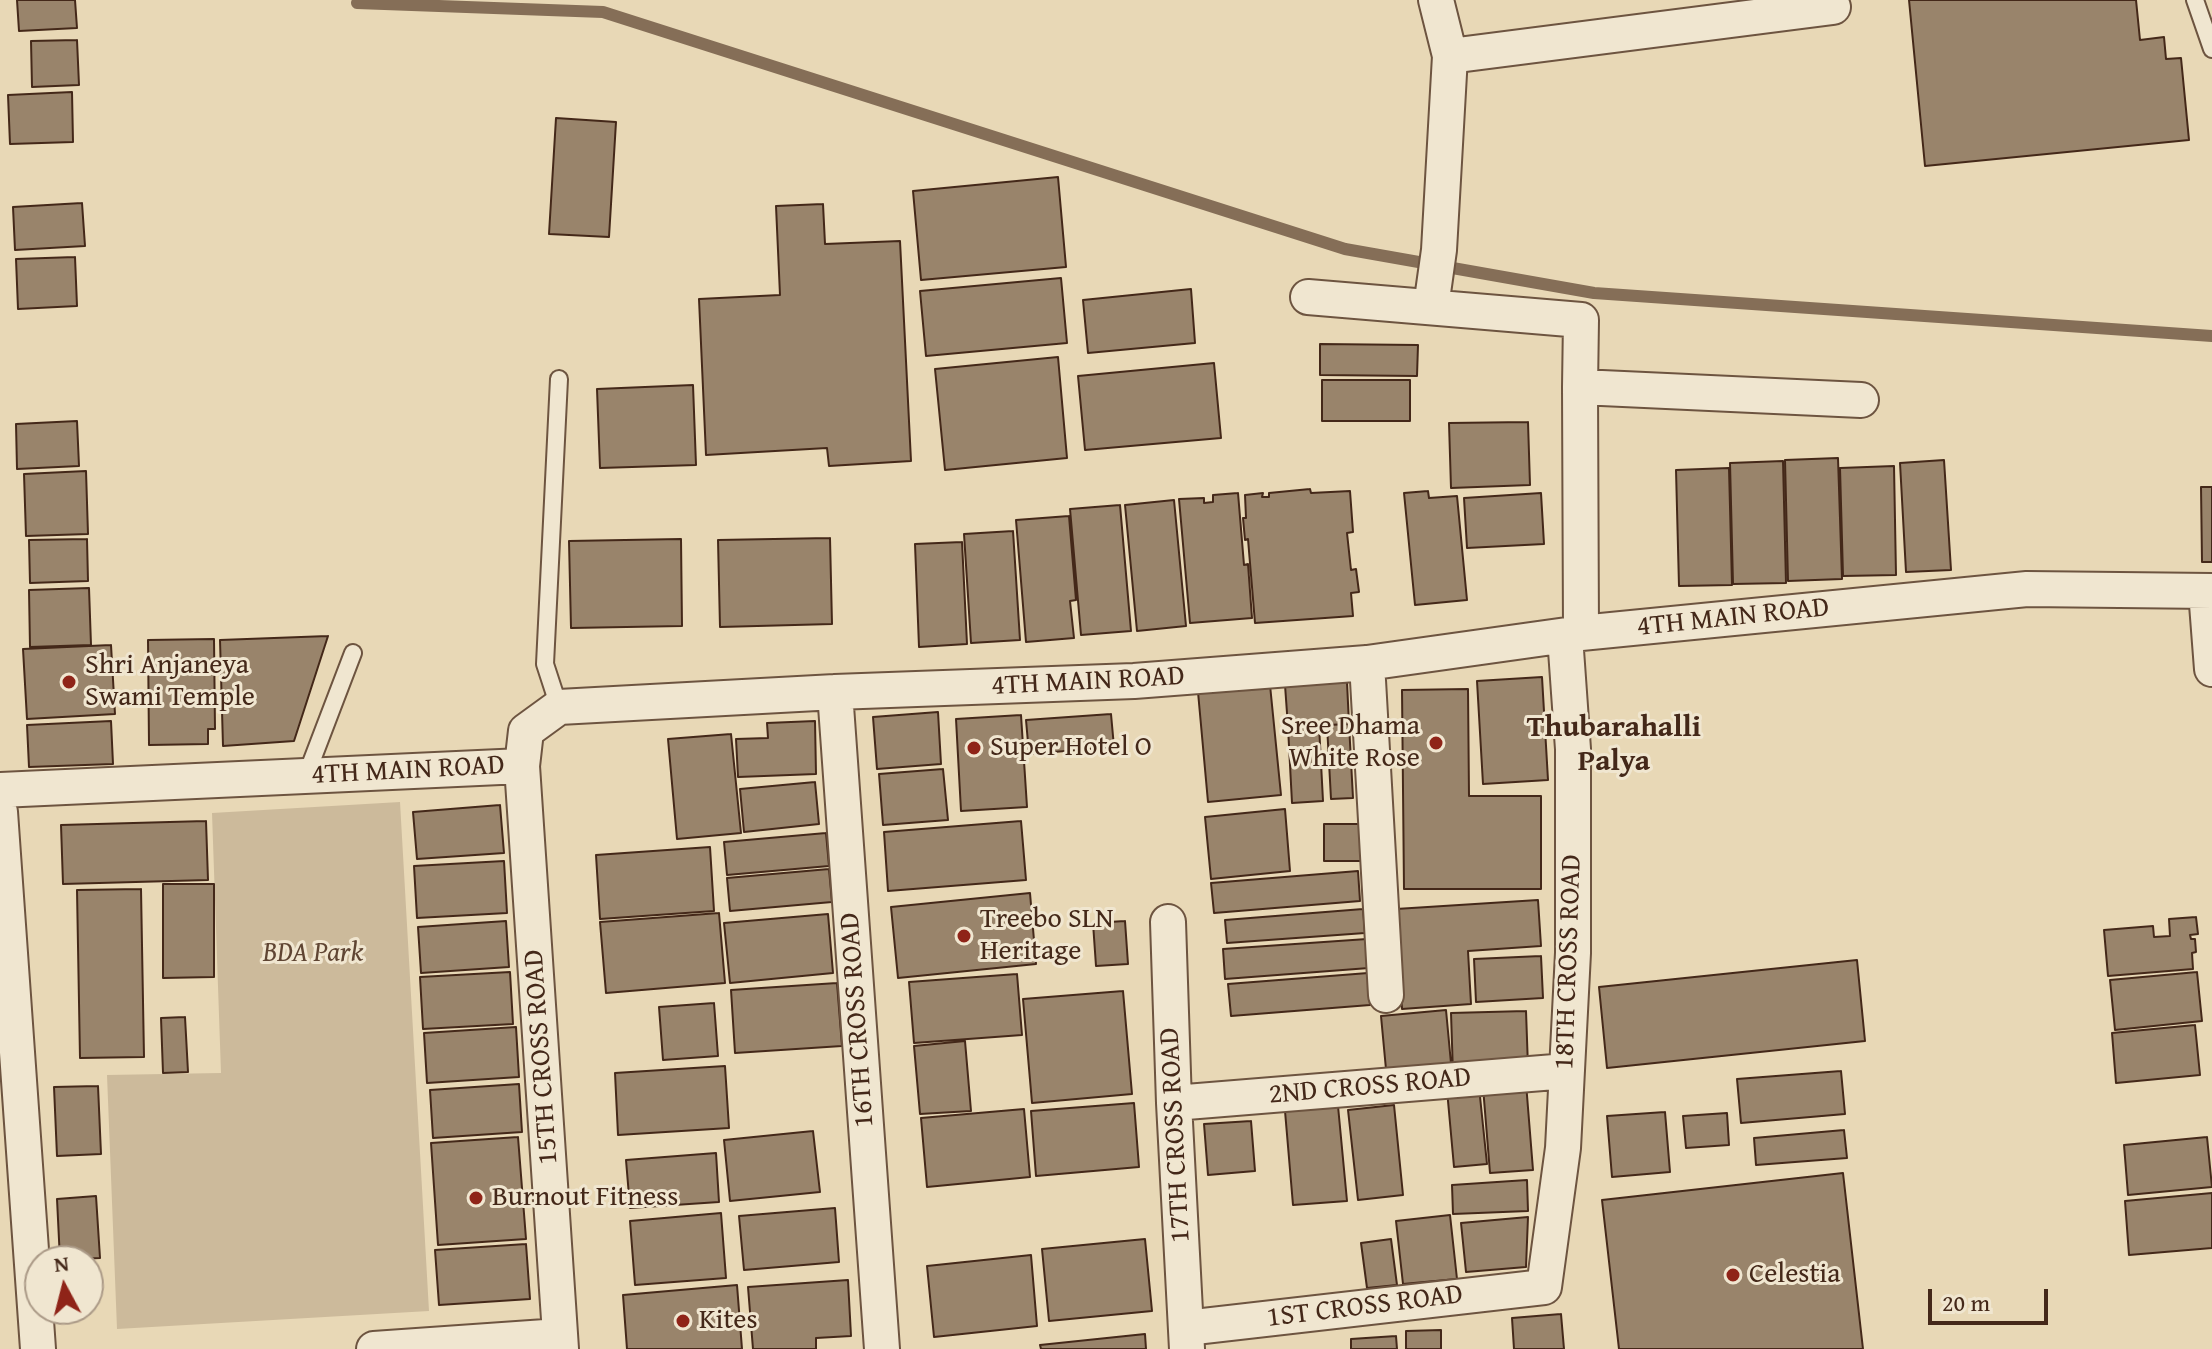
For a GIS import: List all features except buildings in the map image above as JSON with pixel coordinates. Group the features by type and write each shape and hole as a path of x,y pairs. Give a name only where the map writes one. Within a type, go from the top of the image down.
{"street":[{"path":"1308,297 1435,278 1450,56 1436,0"},
{"path":"1450,56 1833,7"},
{"name":"18TH CROSS ROAD","path":"1435,278 1581,320 1573,634 1573,953 1563,1148 1544,1287"},
{"path":"1580,387 1861,400"},
{"name":"4TH MAIN ROAD","path":"0,790 522,766 526,731 559,707 835,692 1134,681 1367,663 1573,634 2027,589 2209,591"},
{"path":"2209,591 2212,669"},
{"path":"1367,663 1386,995"},
{"name":"16TH CROSS ROAD","path":"835,692 882,1349"},
{"name":"15TH CROSS ROAD","path":"522,766 561,1342"},
{"path":"0,812 38,1349"},
{"name":"17TH CROSS ROAD","path":"1168,922 1186,1338"},
{"name":"2ND CROSS ROAD","path":"1174,1103 1567,1071"},
{"name":"1ST CROSS ROAD","path":"1186,1338 1544,1287"},
{"path":"374,1349 561,1342"}],"lane":[{"path":"2195,0 2212,49"},
{"path":"559,379 545,664 559,707"},
{"path":"306,776 353,653"}],"green space":[{"name":"BDA Park","path":"400,802 429,1311 117,1329 107,1075 221,1073 212,813"}],"waterway":[{"path":"357,3 603,12 1345,249 1594,293 2212,336"}],"place":[{"name":"Shri Anjaneya Swami Temple","path":"69,682"},
{"name":"Sree Dhama White Rose","path":"1436,743"},
{"name":"Super Hotel O","path":"974,748"},
{"name":"Treebo SLN Heritage","path":"964,936"},
{"name":"Burnout Fitness","path":"476,1198"},
{"name":"Celestia","path":"1733,1275"},
{"name":"Kites","path":"683,1321"}],"district":[{"name":"Thubarahalli Palya","path":"1614,745"}]}
